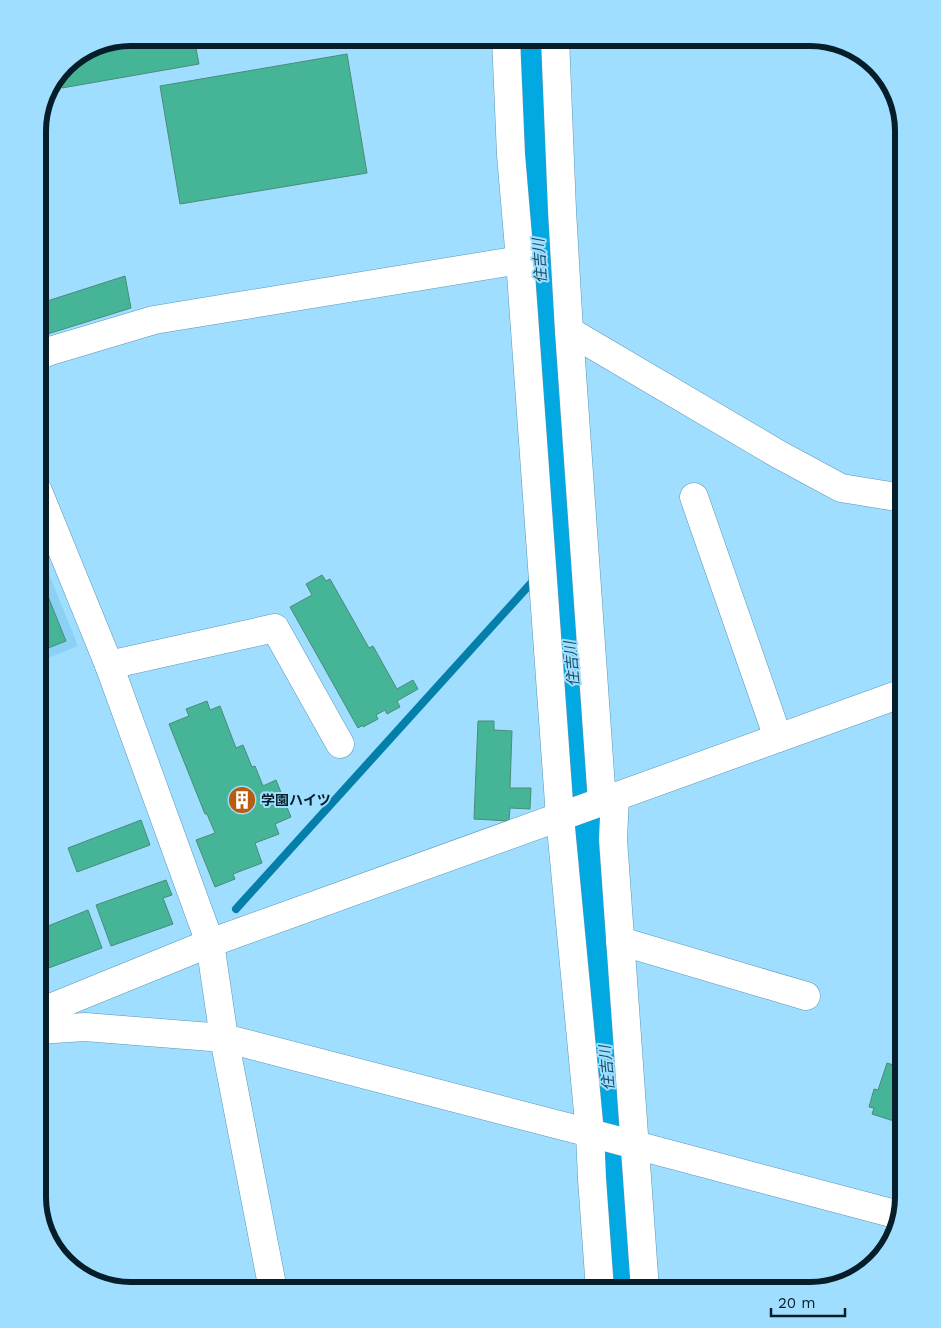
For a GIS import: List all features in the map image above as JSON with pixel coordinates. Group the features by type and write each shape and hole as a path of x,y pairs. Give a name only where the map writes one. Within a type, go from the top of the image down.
{"street":[{"path":"506,46 511,155 560,817 590,1133 599,1282"},
{"path":"554,46 569,331 608,799 613,839 644,1282"},
{"path":"46,354 154,320 520,260"},
{"path":"569,331 778,454 841,488 895,497"},
{"path":"694,497 778,738"},
{"path":"46,511 109,665 210,943 224,1038 271,1282"},
{"path":"109,665 275,628 340,744"},
{"path":"46,1010 210,943 895,696"},
{"path":"620,941 806,996"},
{"path":"46,1029 85,1027 224,1038 893,1213"}],"shaded area":[{"path":"46,567 78,646 46,659"}],"building":[{"path":"131,46 196,46 199,64 62,88 61,84 64,79 75,67 99,53"},
{"path":"347,54 367,173 180,204 160,86"},
{"path":"125,276 131,308 46,335 46,301"},
{"path":"322,575 326,581 330,579 369,648 373,646 397,689 413,680 418,689 397,701 400,707 387,714 385,710 376,715 378,719 363,727 363,725 358,728 290,607 312,595 306,584"},
{"path":"46,591 66,641 46,649"},
{"name":"学園ハイツ","path":"207,701 210,710 220,706 236,748 243,745 252,767 255,766 263,786 276,780 291,817 275,824 279,834 255,843 262,863 233,874 235,879 215,887 196,840 215,833 207,814 205,814 169,724 189,716 186,709"},
{"path":"478,721 494,721 494,730 512,731 510,788 531,788 530,809 510,808 509,821 474,819"},
{"path":"141,820 150,845 77,872 68,848"},
{"path":"166,880 172,895 163,898 173,924 111,946 96,905"},
{"path":"88,910 102,948 46,969 46,927"},
{"path":"887,1063 895,1066 895,1121 872,1114 874,1108 869,1107 874,1089 878,1090"}],"waterway":[{"name":"住吉川","path":"531,46 530,117 559,507 564,547 625,1282"},
{"path":"556,555 564,547"},
{"path":"236,909 533,581"}],"place":[{"name":"学園ハイツ","path":"242,800"}]}
